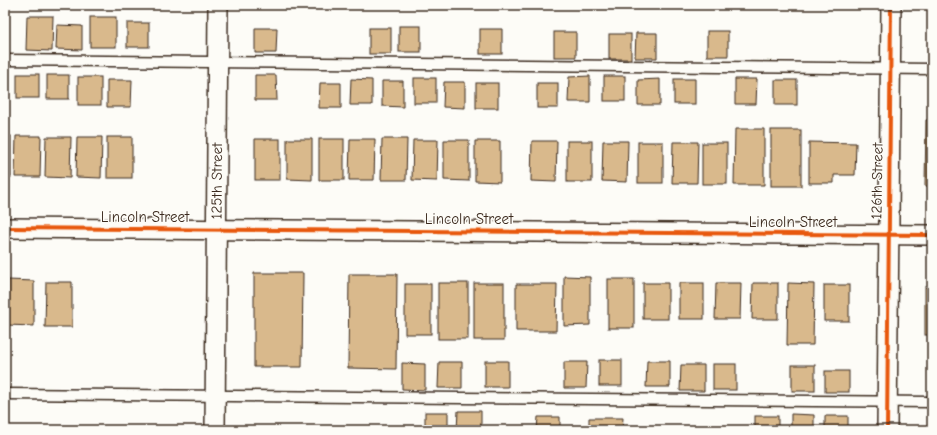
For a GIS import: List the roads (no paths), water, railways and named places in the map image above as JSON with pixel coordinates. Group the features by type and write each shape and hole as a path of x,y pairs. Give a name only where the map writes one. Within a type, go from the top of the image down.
{"street":[{"name":"125th Street","path":"214,430 218,5"},
{"name":"126th Street","path":"887,430 891,5"},
{"name":"Lincoln Street","path":"5,228 932,235"}],"lane":[{"path":"5,60 932,69"},
{"path":"5,394 932,402"}]}
